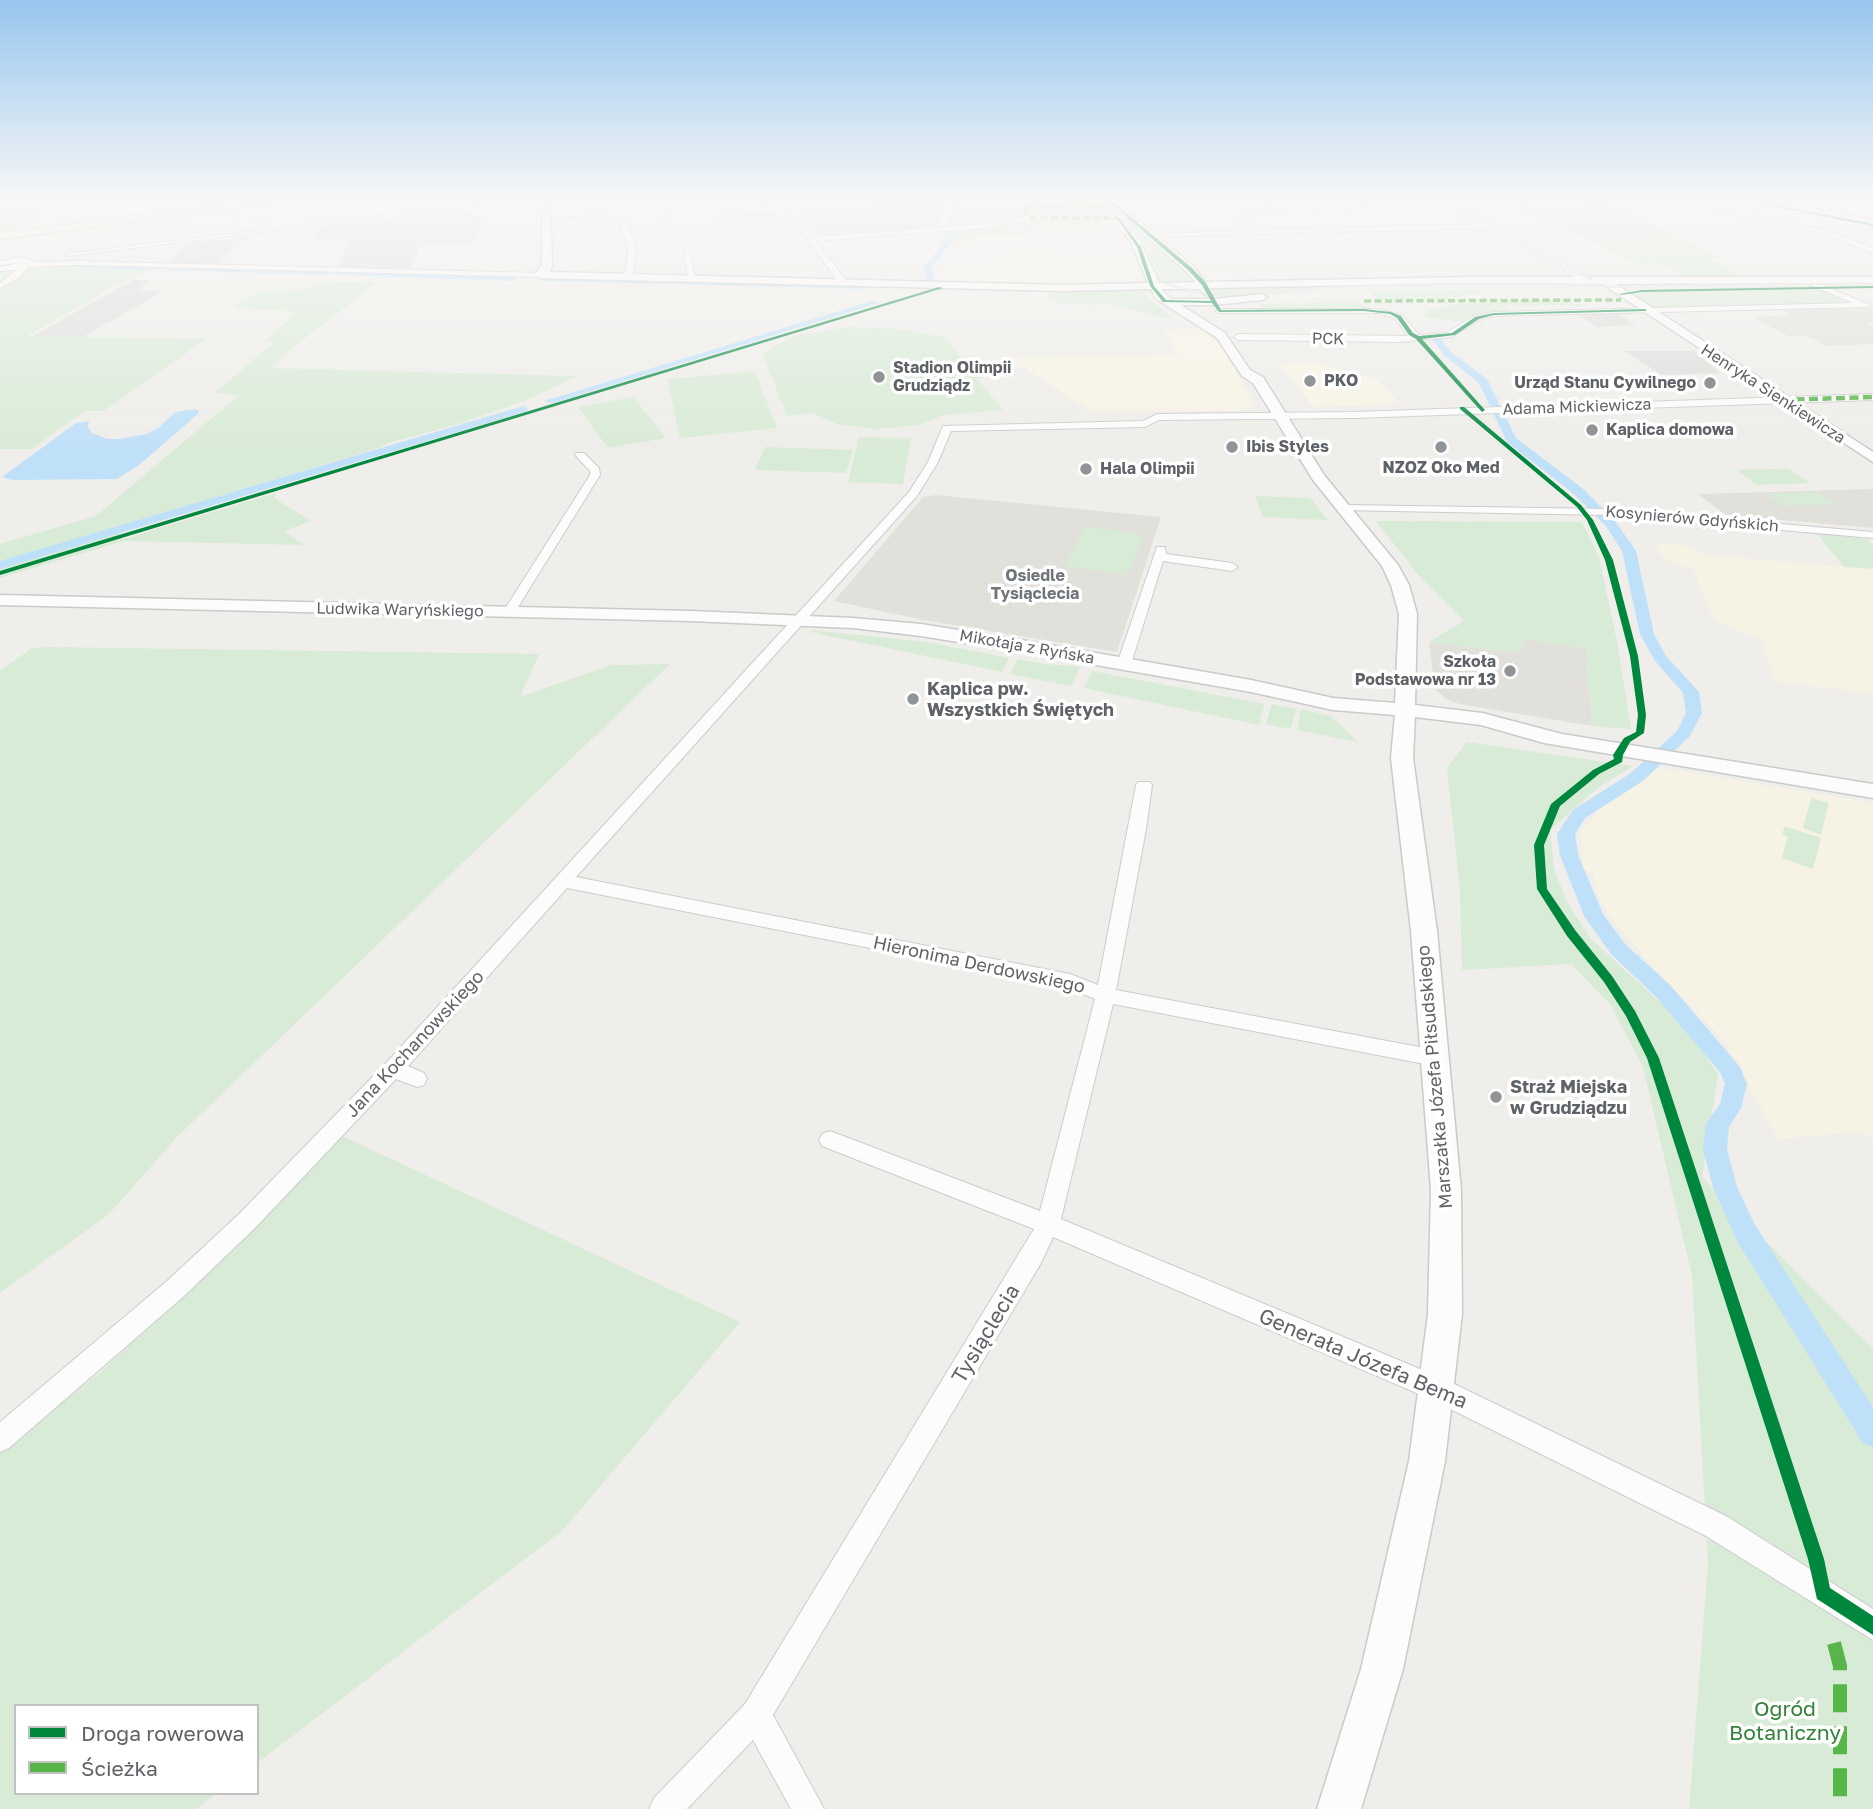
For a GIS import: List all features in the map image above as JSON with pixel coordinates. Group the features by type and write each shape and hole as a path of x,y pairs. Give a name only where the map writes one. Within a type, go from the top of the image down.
{"street":[{"path":"956,285 1044,288 1157,285"},
{"name":"Marszałka Józefa Piłsudskiego","path":"1204,285 1261,372 1258,380"},
{"path":"1226,320 1385,287 1502,285"},
{"name":"Henryka Sienkiewicza","path":"1610,285 1873,458"},
{"path":"1820,285 1869,307"},
{"name":"Marszałka Józefa Piłsudskiego","path":"1152,286 1165,301 1221,336 1246,373 1258,380 1318,477 1375,545 1400,585 1408,614 1403,769 1424,931 1446,1190 1445,1314 1426,1461 1382,1669 1339,1809"},
{"path":"1165,301 1226,320 1379,311 1399,317 1411,334 1418,338"},
{"name":"PCK","path":"1226,320 1418,338 1453,334 1477,318 1494,314 1869,307"},
{"name":"Adama Mickiewicza","path":"801,619 913,494 933,462 947,428 1145,424 1157,417 1280,416 1873,397"},
{"path":"509,612 595,475 595,470 580,455"},
{"name":"Kosynierów Gdyńskich","path":"1342,508 1592,511 1873,535"},
{"path":"1124,664 1160,553 1232,567"},
{"name":"Ludwika Waryńskiego","path":"4,603 801,619"},
{"name":"Mikołaja z Ryńska","path":"801,619 921,630 1251,686 1333,705 1405,711 1467,727 1685,759 1873,791"},
{"name":"Jana Kochanowskiego","path":"0,1439 184,1281 276,1192 393,1069 683,745 801,619"},
{"name":"Tysiąclecia","path":"665,1809 756,1715 1033,1255 1048,1224 1105,995 1136,842 1144,785"},
{"name":"Hieronima Derdowskiego","path":"564,881 1070,981 1105,995 1435,1058"},
{"path":"393,1069 417,1079"},
{"name":"Generała Józefa Bema","path":"830,1140 1048,1224 1435,1388 1716,1526 1873,1626"},
{"path":"756,1715 808,1809"}],"shaded area":[{"path":"123,285 143,285 137,290 164,291 83,337 60,337 18,363 0,335 33,336"},
{"path":"1871,308 1873,323 1867,324 1873,327 1873,344 1825,346 1805,335 1788,336 1753,317 1791,315 1782,310"},
{"path":"1618,313 1635,325 1596,327 1577,314"},
{"path":"1196,329 1207,332 1219,342 1254,406 1238,411 1090,411 1024,367 1007,368 1008,357 1177,356 1165,330"},
{"path":"1625,351 1695,351 1720,373 1661,375"},
{"path":"1280,363 1316,363 1377,379 1400,404 1313,407"},
{"path":"1873,489 1873,528 1726,515 1698,494"},
{"path":"936,495 1161,517 1117,652 923,620 834,601 923,497"},
{"path":"1679,544 1708,555 1873,569 1873,694 1775,681 1761,640 1714,620 1693,569 1666,560 1654,545"},
{"name":"Szkoła Podstawowa nr 13","path":"1525,639 1586,649 1592,726 1460,704 1446,699 1435,689 1429,642 1516,653"},
{"path":"1660,768 1873,803 1873,1138 1856,1132 1778,1139 1724,1040 1671,986 1608,915 1596,890 1593,872 1584,870 1581,831 1601,808"}],"green space":[{"path":"0,285 117,285 27,336 206,339 104,411 84,411 32,449 0,449"},
{"path":"314,285 374,285 292,348 271,368 578,376 527,400 458,424 0,562 0,544 96,516 239,395 214,393 275,342 266,341 296,312 233,307 261,291 301,290"},
{"path":"1408,285 1342,287 1223,300 1210,286"},
{"path":"1813,286 1852,303 1652,309 1631,294 1642,292 1636,289"},
{"path":"1488,290 1451,299 1376,299 1369,291"},
{"path":"1051,291 1143,292 1171,317 1165,318 1114,305 1062,304 1047,299"},
{"path":"1557,300 1590,306 1507,306 1504,307 1507,310 1465,322 1424,317 1427,311 1461,303"},
{"path":"1356,302 1372,309 1263,309 1259,304"},
{"name":"Stadion Olimpii Grudziądz","path":"850,327 902,329 947,338 959,356 975,358 988,375 977,379 1003,410 943,415 918,425 877,429 837,424 812,413 787,416 763,355 797,335"},
{"path":"755,371 777,428 680,438 667,379"},
{"path":"633,397 666,438 608,448 578,407"},
{"path":"859,437 911,438 903,484 848,482"},
{"path":"765,447 853,450 846,473 755,470"},
{"path":"1789,469 1810,483 1757,485 1737,470"},
{"path":"1818,492 1835,504 1784,506 1767,494"},
{"path":"276,493 274,498 311,521 284,531 304,545 124,541 0,578 0,563 117,530 123,539"},
{"path":"1255,496 1310,498 1328,520 1263,517"},
{"path":"1376,521 1582,522 1599,557 1617,642 1631,729 1592,726 1586,649 1525,639 1516,653 1429,642 1464,621 1420,577"},
{"path":"1085,526 1144,535 1128,575 1065,566"},
{"path":"1817,534 1868,539 1873,545 1873,569 1844,567"},
{"path":"812,630 926,642 1009,658 1002,672 810,632"},
{"path":"32,648 539,654 520,697 611,665 670,664 177,1137 109,1214 0,1293 0,671"},
{"path":"1018,659 1080,667 1071,686 1010,674"},
{"path":"1092,671 1264,704 1259,725 1084,688"},
{"path":"1272,704 1296,709 1291,729 1266,724"},
{"path":"1301,709 1331,716 1358,742 1297,730"},
{"name":"Ogród Botaniczny","path":"1467,742 1633,766 1595,790 1550,830 1554,869 1567,902 1591,939 1684,1024 1718,1074 1702,1177 1873,1349 1873,1809 1689,1809 1708,1564 1692,1276 1643,1067 1610,1004 1571,964 1462,970 1460,891 1447,768"},
{"path":"1811,798 1829,803 1821,835 1803,828"},
{"path":"1785,826 1821,838 1813,869 1782,858 1788,837 1782,834"},
{"path":"342,1136 740,1322 563,1530 259,1761 259,1704 14,1704 14,1795 214,1795 196,1809 0,1809 0,1451 97,1375 234,1249"}],"water":[{"path":"196,409 198,414 139,465 117,479 13,480 2,477 76,423 89,421 88,427 92,433 107,439 120,439 146,434 158,428 175,412"}],"waterway":[{"path":"836,285 862,286"},
{"path":"549,401 875,303"},
{"path":"1434,335 1448,354 1483,381 1511,440 1578,491 1611,524 1629,551 1647,634 1660,658 1691,692 1694,713 1684,733 1637,777 1579,814 1566,834 1569,855 1594,916 1618,949 1664,992 1729,1067 1736,1084 1730,1108 1718,1124 1715,1149 1725,1187 1746,1233 1873,1433"},
{"path":"0,565 523,409"}],"tram line":[{"path":"1173,285 1201,293 1385,285"},
{"path":"1590,285 1721,285"}],"marked path":[{"path":"1364,301 1621,300"},
{"path":"1782,400 1873,397"},
{"path":"1834,1643 1840,1666 1840,1809"}],"cycle path":[{"path":"1152,285 1165,301 1214,302"},
{"path":"1205,285 1219,311 1364,310 1391,313 1399,317 1411,334 1418,338 1482,410"},
{"path":"1621,294 1642,291 1873,287"},
{"path":"0,573 941,288"},
{"path":"1418,338 1453,334 1477,318 1494,314 1645,310"},
{"path":"1462,408 1579,506 1590,520 1609,560 1634,656 1642,715 1640,733 1627,740 1618,755 1619,760 1596,772 1556,804 1539,845 1542,889 1631,1014 1653,1058 1816,1559 1823,1593 1873,1626"}],"place":[{"name":"Stadion Olimpii Grudziądz","path":"879,377"},
{"name":"PKO","path":"1310,381"},
{"name":"Urząd Stanu Cywilnego","path":"1710,383"},
{"name":"Kaplica domowa","path":"1592,430"},
{"name":"Ibis Styles","path":"1232,447"},
{"name":"NZOZ Oko Med","path":"1441,447"},
{"name":"Hala Olimpii","path":"1086,469"},
{"name":"Szkoła Podstawowa nr 13","path":"1510,671"},
{"name":"Kaplica pw. Wszystkich Świętych","path":"913,699"},
{"name":"Straż Miejska w Grudziądzu","path":"1496,1097"}],"district":[{"name":"Osiedle Tysiąclecia","path":"1035,585"}]}
